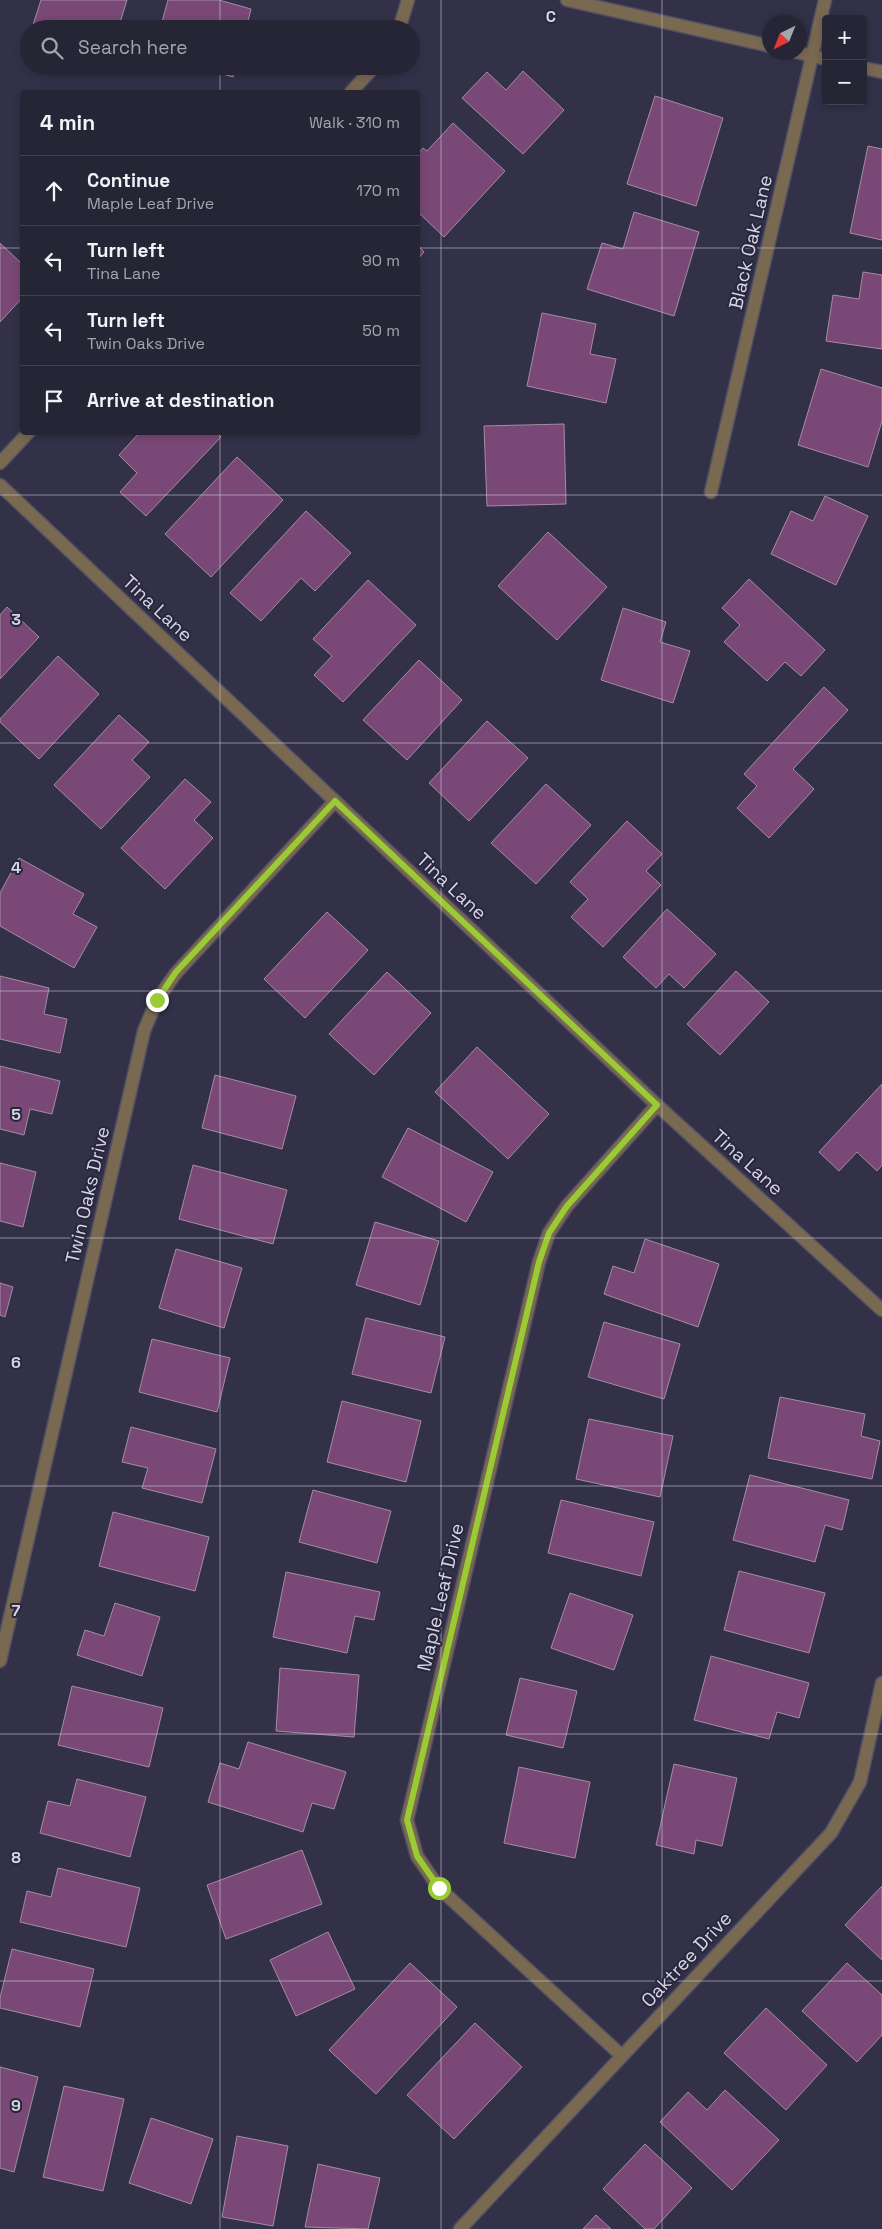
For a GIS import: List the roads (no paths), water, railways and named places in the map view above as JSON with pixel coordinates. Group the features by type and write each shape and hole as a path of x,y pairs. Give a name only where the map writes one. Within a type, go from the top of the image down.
{"street":[{"path":"402,20 408,0"},
{"path":"567,0 762,44"},
{"name":"Black Oak Lane","path":"711,492 825,0"},
{"path":"807,55 822,58"},
{"path":"867,69 882,72"},
{"path":"353,90 367,75"},
{"path":"0,463 26,435"},
{"name":"Tina Lane","path":"0,485 657,1105 882,1310"},
{"name":"Twin Oaks Drive","path":"0,1661 144,1031 157,1000 176,972 335,801"},
{"name":"Maple Leaf Drive","path":"621,2055 439,1888 417,1856 407,1820 539,1262 549,1233 567,1206 657,1105"},
{"name":"Oaktree Drive","path":"460,2229 831,1833 860,1782 882,1683"}]}
